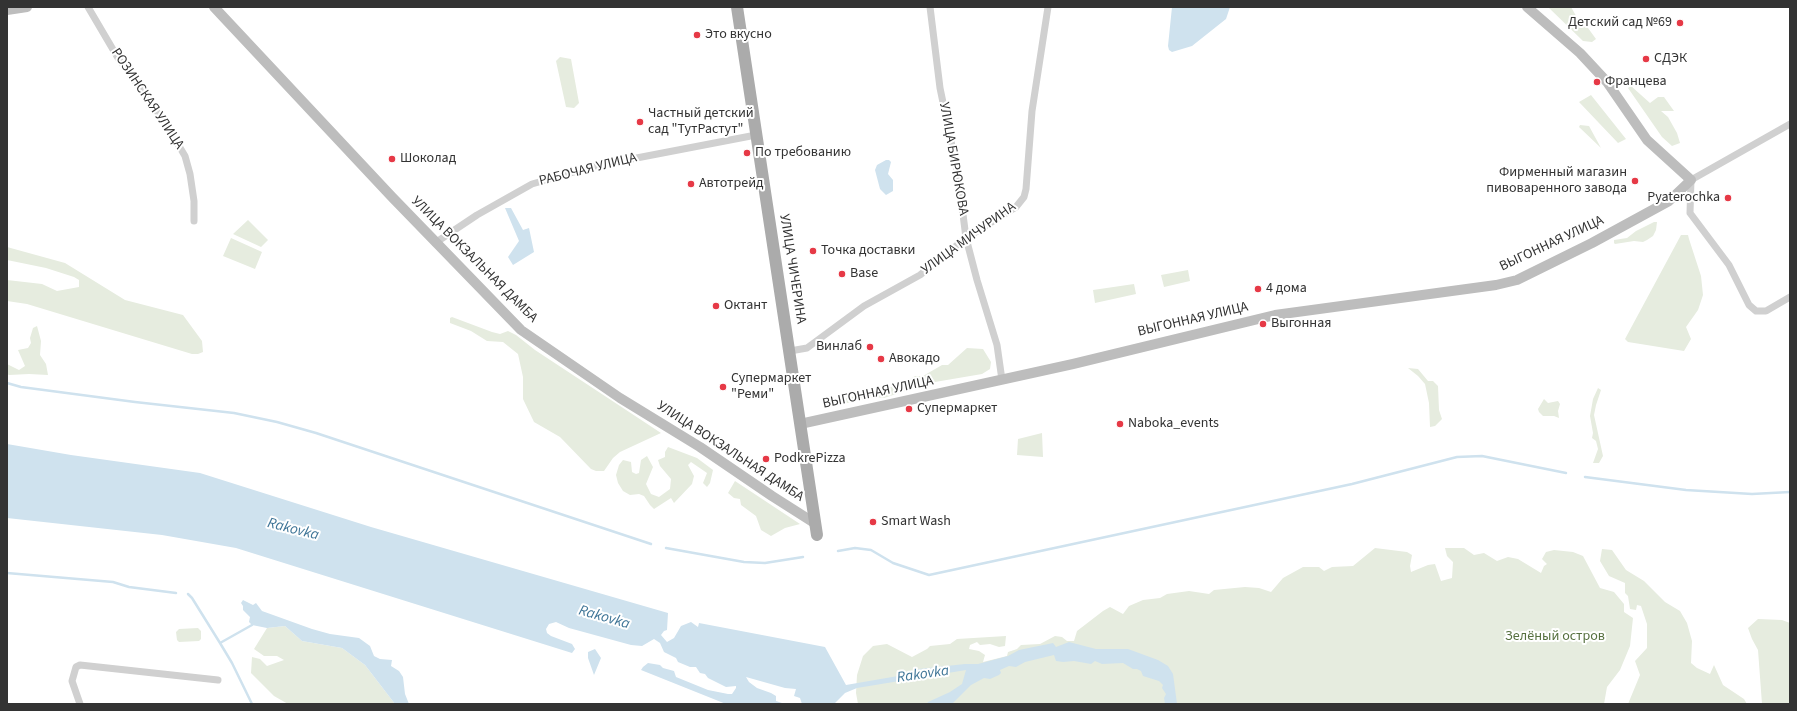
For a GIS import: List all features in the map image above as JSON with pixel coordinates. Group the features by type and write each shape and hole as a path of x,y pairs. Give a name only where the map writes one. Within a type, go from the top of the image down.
{"main road":[{"name":"УЛИЦА ЧИЧЕРИНА","path":"737,7 817,530"}],"street":[{"path":"7,10 27,7"},
{"name":"РОЗИНСКАЯ УЛИЦА","path":"88,7 118,58 164,121 185,156 190,174 194,201 194,221"},
{"name":"УЛИЦА ВОКЗАЛЬНАЯ ДАМБА","path":"214,7 435,243 521,330 620,398 700,447 772,496 817,530"},
{"name":"УЛИЦА БИРЮКОВА","path":"930,7 940,88 958,175 966,238 976,280 996,345 1002,380"},
{"name":"УЛИЦА МИЧУРИНА","path":"790,351 807,348 864,306 920,275 966,238 1016,207 1024,197 1027,181 1032,111 1048,7"},
{"path":"1527,7 1580,53 1607,82 1647,140 1691,180 1690,213 1730,265 1748,305 1756,311 1766,311 1790,298"},
{"path":"1691,180 1790,124"},
{"name":"РАБОЧАЯ УЛИЦА","path":"435,243 477,214 532,184 595,166 756,136"},
{"name":"ВЫГОННАЯ УЛИЦА","path":"800,424 1002,380 1275,315 1470,289 1517,280 1592,243 1663,205 1691,180"},
{"path":"80,704 72,681 76,667 80,665 218,680"}],"green space":[{"path":"1548,7 1571,7 1579,21 1588,28 1596,39 1592,42 1583,41"},
{"path":"560,57 571,59 579,103 574,108 566,107 556,61"},
{"path":"1631,86 1650,103 1658,97 1664,97 1674,111 1661,111 1668,117 1677,133 1680,143 1672,146 1662,137 1628,88"},
{"path":"1591,95 1626,139 1618,143 1579,102"},
{"path":"1580,125 1589,126 1601,148 1579,127"},
{"path":"248,220 268,240 261,247 233,234"},
{"path":"1657,222 1656,230 1653,236 1647,240 1643,242 1634,241 1614,243 1614,240 1627,238 1636,231"},
{"path":"1681,235 1688,235 1701,276 1703,295 1698,310 1686,327 1691,339 1684,351 1628,342 1625,339"},
{"path":"231,238 262,252 255,269 223,256"},
{"path":"7,247 65,263 125,300 183,315 202,341 203,352 192,354 27,304 7,301 7,280 42,284 57,291 79,287 79,280 46,268 7,260"},
{"path":"1188,270 1190,281 1164,287 1161,275"},
{"path":"1134,284 1136,294 1095,303 1093,290"},
{"path":"452,317 492,332 500,334 508,331 516,335 535,350 661,433 620,452 613,458 604,471 596,471 591,469 560,437 534,422 523,399 523,377 518,354 503,342 487,341 471,331 450,323 450,318"},
{"path":"37,326 41,341 40,355 46,364 48,375 7,374 7,364 19,370 25,366 18,350 28,348 31,343 30,338 33,328"},
{"path":"967,348 983,349 991,362 990,369 982,374 929,383 884,398 874,397 834,406 831,402 902,384 915,376 923,376 942,365 948,365"},
{"path":"1408,368 1418,369 1428,381 1433,381 1438,386 1439,410 1442,419 1435,426 1430,427 1429,403 1425,384"},
{"path":"1598,388 1601,390 1594,415 1603,456 1599,463 1593,463 1598,449 1596,441 1592,438 1593,433 1590,416 1593,399"},
{"path":"1544,399 1548,403 1558,401 1560,404 1558,411 1559,418 1554,416 1543,416 1539,412 1538,409"},
{"path":"1042,433 1043,457 1017,455 1018,439"},
{"path":"668,447 697,458 713,470 710,483 707,487 703,483 707,473 691,462 688,465 694,476 692,484 674,503 671,498 654,509 644,496 639,494 630,495 623,491 618,483 616,475 619,465 623,460 631,462 632,472 636,474 639,473 641,460 647,456 653,467 646,484 651,494 659,497 670,489 671,479 660,466 658,460 665,457 665,452"},
{"path":"735,481 800,524 785,528 771,536 761,530 756,516 741,505 740,499 734,498 728,493"},
{"name":"Зелёный остров","path":"1375,548 1407,552 1412,555 1410,566 1411,572 1428,565 1435,564 1441,581 1452,578 1453,562 1447,556 1445,548 1464,548 1474,555 1484,553 1497,561 1508,557 1518,559 1541,573 1544,566 1547,564 1542,559 1546,552 1554,550 1573,552 1583,556 1600,588 1614,592 1624,604 1624,612 1633,618 1630,646 1620,670 1607,687 1604,704 858,704 856,693 857,675 863,656 873,646 887,644 912,657 930,646 950,644 957,639 1006,636 1005,646 999,647 990,644 980,645 977,642 970,645 969,649 979,651 985,655 983,662 1007,656 1008,652 1017,649 1021,645 1040,644 1055,636 1062,637 1067,641 1074,641 1077,631 1110,607 1123,614 1129,606 1143,600 1160,598 1167,594 1189,591 1209,594 1214,590 1245,587 1259,588 1271,592 1283,578 1303,567 1319,567 1324,571 1332,567 1353,566"},
{"name":"Зелёный остров","path":"1602,549 1612,550 1626,570 1644,581 1665,602 1680,611 1687,623 1692,641 1691,663 1697,668 1710,674 1714,665 1723,685 1744,699 1747,704 1628,704 1640,675 1635,661 1647,648 1647,624 1641,606 1637,605 1636,610 1630,609 1628,596 1625,593 1625,583 1609,576 1600,561"},
{"path":"1758,619 1782,620 1790,623 1790,704 1762,704 1758,650 1748,628"},
{"path":"285,626 302,641 342,648 365,665 395,704 288,704 274,696 251,673 252,657 260,659 267,666 284,660 277,656 264,656 254,649 267,628"},
{"path":"198,628 201,631 201,639 199,641 179,642 177,640 176,632 179,629"}],"water":[{"path":"1172,7 1230,7 1226,19 1192,46 1172,52 1169,50 1168,46"},
{"path":"886,160 891,162 888,174 893,180 893,191 886,195 880,189 875,170 877,165"},
{"path":"505,208 511,208 523,230 529,228 534,252 513,265 508,257 519,241"},
{"name":"Rakovka","path":"7,444 71,455 200,473 371,527 668,613 667,630 661,635 667,642 674,638 681,626 691,622 698,627 699,623 825,647 846,685 898,676 919,669 978,664 1008,656 1019,650 1053,643 1056,647 1069,642 1096,649 1128,649 1158,660 1168,666 1173,674 1177,704 1165,704 1164,698 1166,694 1162,688 1163,685 1159,681 1143,676 1141,671 1133,669 1123,663 1102,664 1095,661 1091,664 1074,661 1063,662 1056,661 1054,655 1025,662 1016,667 1009,666 1000,670 1001,673 999,675 990,679 984,678 971,685 952,704 927,704 928,702 950,692 962,684 966,670 857,688 845,693 834,704 802,704 800,698 794,696 796,689 785,688 746,677 749,682 757,688 771,693 776,696 776,701 785,704 726,704 641,670 648,663 660,665 663,668 674,671 676,677 708,690 732,694 736,688 736,686 726,687 708,678 705,674 700,673 696,667 690,667 678,662 676,658 664,652 660,643 654,639 642,646 631,645 569,628 556,622 549,624 546,629 547,633 572,644 575,649 572,653 236,548 162,535 7,518"},
{"path":"243,600 253,605 256,603 262,611 312,629 330,634 359,638 370,646 374,656 380,659 392,660 391,666 399,671 403,677 405,694 409,704 395,704 365,665 342,648 302,641 285,626 267,628 252,625 249,622 250,617 243,610 241,603"},
{"path":"595,649 601,658 594,675 588,658 588,652"}],"waterway":[{"path":"7,383 21,387 234,413 277,422 316,433 651,544"},
{"path":"838,551 855,548 871,550 893,563 929,575 1352,484 1457,457 1482,456 1566,473"},
{"path":"1585,477 1686,490 1752,494 1790,492"},
{"path":"666,548 744,562 765,563 803,557"},
{"path":"7,573 113,582 129,587 176,593"},
{"path":"188,594 220,643"},
{"path":"252,625 220,643 232,663 252,704"}],"place":[{"name":"Детский сад №69","path":"1680,23"},
{"name":"Это вкусно","path":"697,35"},
{"name":"СДЭК","path":"1646,59"},
{"name":"Францева","path":"1597,82"},
{"name":"Частный детский сад \"ТутРастут\"","path":"640,122"},
{"name":"По требованию","path":"747,153"},
{"name":"Шоколад","path":"392,159"},
{"name":"Фирменный магазин пивоваренного завода","path":"1635,181"},
{"name":"Автотрейд","path":"691,184"},
{"name":"Pyaterochka","path":"1728,198"},
{"name":"Точка доставки","path":"813,251"},
{"name":"Base","path":"842,274"},
{"name":"4 дома","path":"1258,289"},
{"name":"Октант","path":"716,306"},
{"name":"Выгонная","path":"1263,324"},
{"name":"Винлаб","path":"870,347"},
{"name":"Авокадо","path":"881,359"},
{"name":"Супермаркет \"Реми\"","path":"723,387"},
{"name":"Супермаркет","path":"909,409"},
{"name":"Naboka_events","path":"1120,424"},
{"name":"PodkrePizza","path":"766,459"},
{"name":"Smart Wash","path":"873,522"}]}
